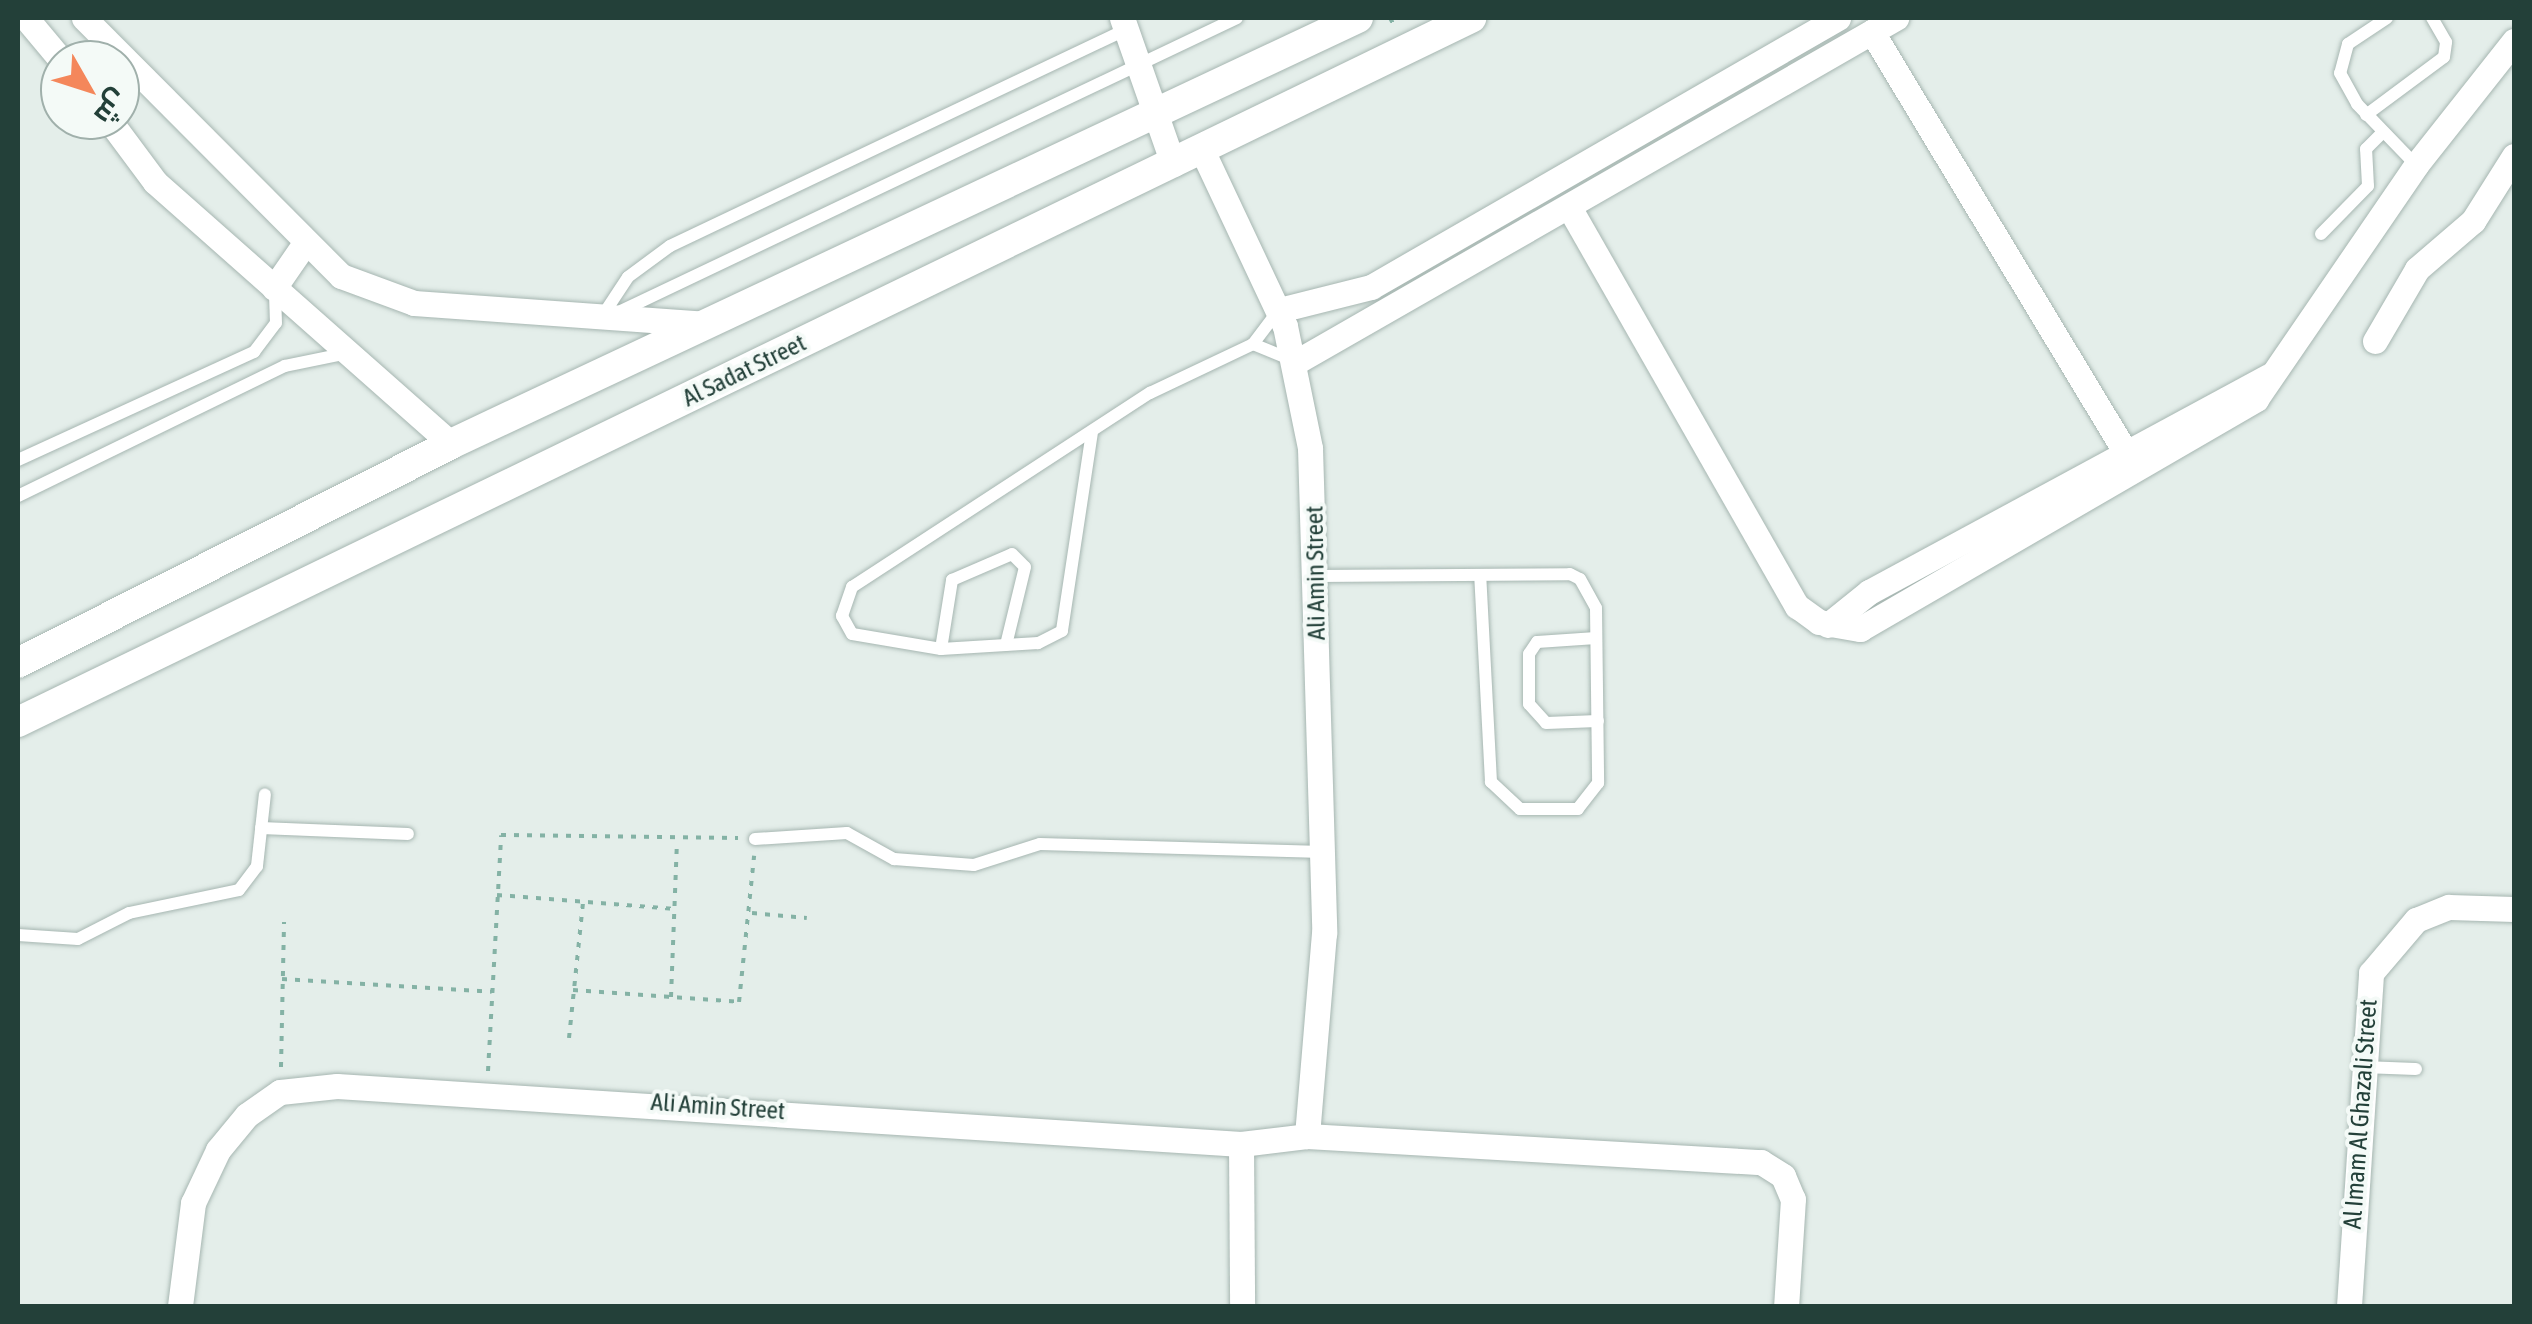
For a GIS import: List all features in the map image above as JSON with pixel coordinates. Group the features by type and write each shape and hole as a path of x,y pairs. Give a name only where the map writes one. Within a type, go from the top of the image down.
{"main road":[{"path":"18,663 451,444 1358,18"},
{"name":"Al Sadat Street","path":"18,722 1471,18"},
{"path":"1234,78 1255,123"}],"street":[{"path":"26,18 44,40"},
{"path":"84,18 99,40"},
{"path":"1279,310 1371,287 1838,18"},
{"path":"1296,362 1896,18"},
{"path":"1125,23 1172,164"},
{"path":"1872,32 2124,450"},
{"path":"1569,208 1791,596 1828,625 1860,629 1880,621 2256,400 2416,165 2514,41"},
{"path":"140,93 303,246 341,276 414,303 600,320 712,324"},
{"path":"1678,110 1691,136"},
{"path":"125,140 155,182 354,354 451,444"},
{"name":"Ali Amin Street","path":"1202,150 1279,310 1296,362 1310,448 1323,852 1307,1136"},
{"path":"2375,342 2417,269 2473,221 2514,156"},
{"path":"274,288 303,246"},
{"path":"1828,625 1858,599 2124,450 2273,373"},
{"name":"Al Imam Al Ghazali Street","path":"2348,1306 2360,1066 2371,973 2389,942 2449,907 2514,909"},
{"name":"Ali Amin Street","path":"280,1092 337,1086 487,1091 1242,1144 1307,1136 1761,1162 1782,1176 1793,1199 1786,1306"},
{"path":"180,1306 193,1203 228,1138 280,1092"},
{"path":"1242,1144 1242,1306"}],"lane":[{"path":"600,320 1139,63 1215,22 1237,18"},
{"path":"2386,18 2353,39 2340,61 2344,86 2382,133 2416,165"},
{"path":"2366,115 2444,57 2446,42 2432,18"},
{"path":"600,320 628,277 670,246 1125,23"},
{"path":"2321,234 2368,186 2366,148 2382,133"},
{"path":"18,460 254,352 276,323 274,288"},
{"path":"1092,432 1070,617 1051,640 940,649 861,640 842,616 846,595 1092,432 1203,363 1253,344 1279,310"},
{"path":"1253,344 1296,362"},
{"path":"18,496 285,366 354,354"},
{"path":"940,649 952,580 1012,554 1025,566 1006,645"},
{"path":"1315,576 1480,575 1580,579 1594,597 1596,638 1598,783 1586,805 1520,808 1495,791 1480,575"},
{"path":"1596,638 1536,642 1528,654 1529,704 1546,723 1598,721"},
{"path":"18,935 78,939 129,913 239,890 257,866 265,794"},
{"path":"261,828 408,834"},
{"path":"755,839 834,831 894,859 974,865 1040,844 1323,852"},
{"path":"2360,1066 2416,1069"}],"path":[{"path":"487,1091 497,845 510,831 676,844 755,839 739,1002 573,990"},
{"path":"672,997 676,844"},
{"path":"497,895 674,909"},
{"path":"568,1038 583,902"},
{"path":"750,913 808,918"},
{"path":"280,1092 284,922"},
{"path":"282,979 492,992"}]}
